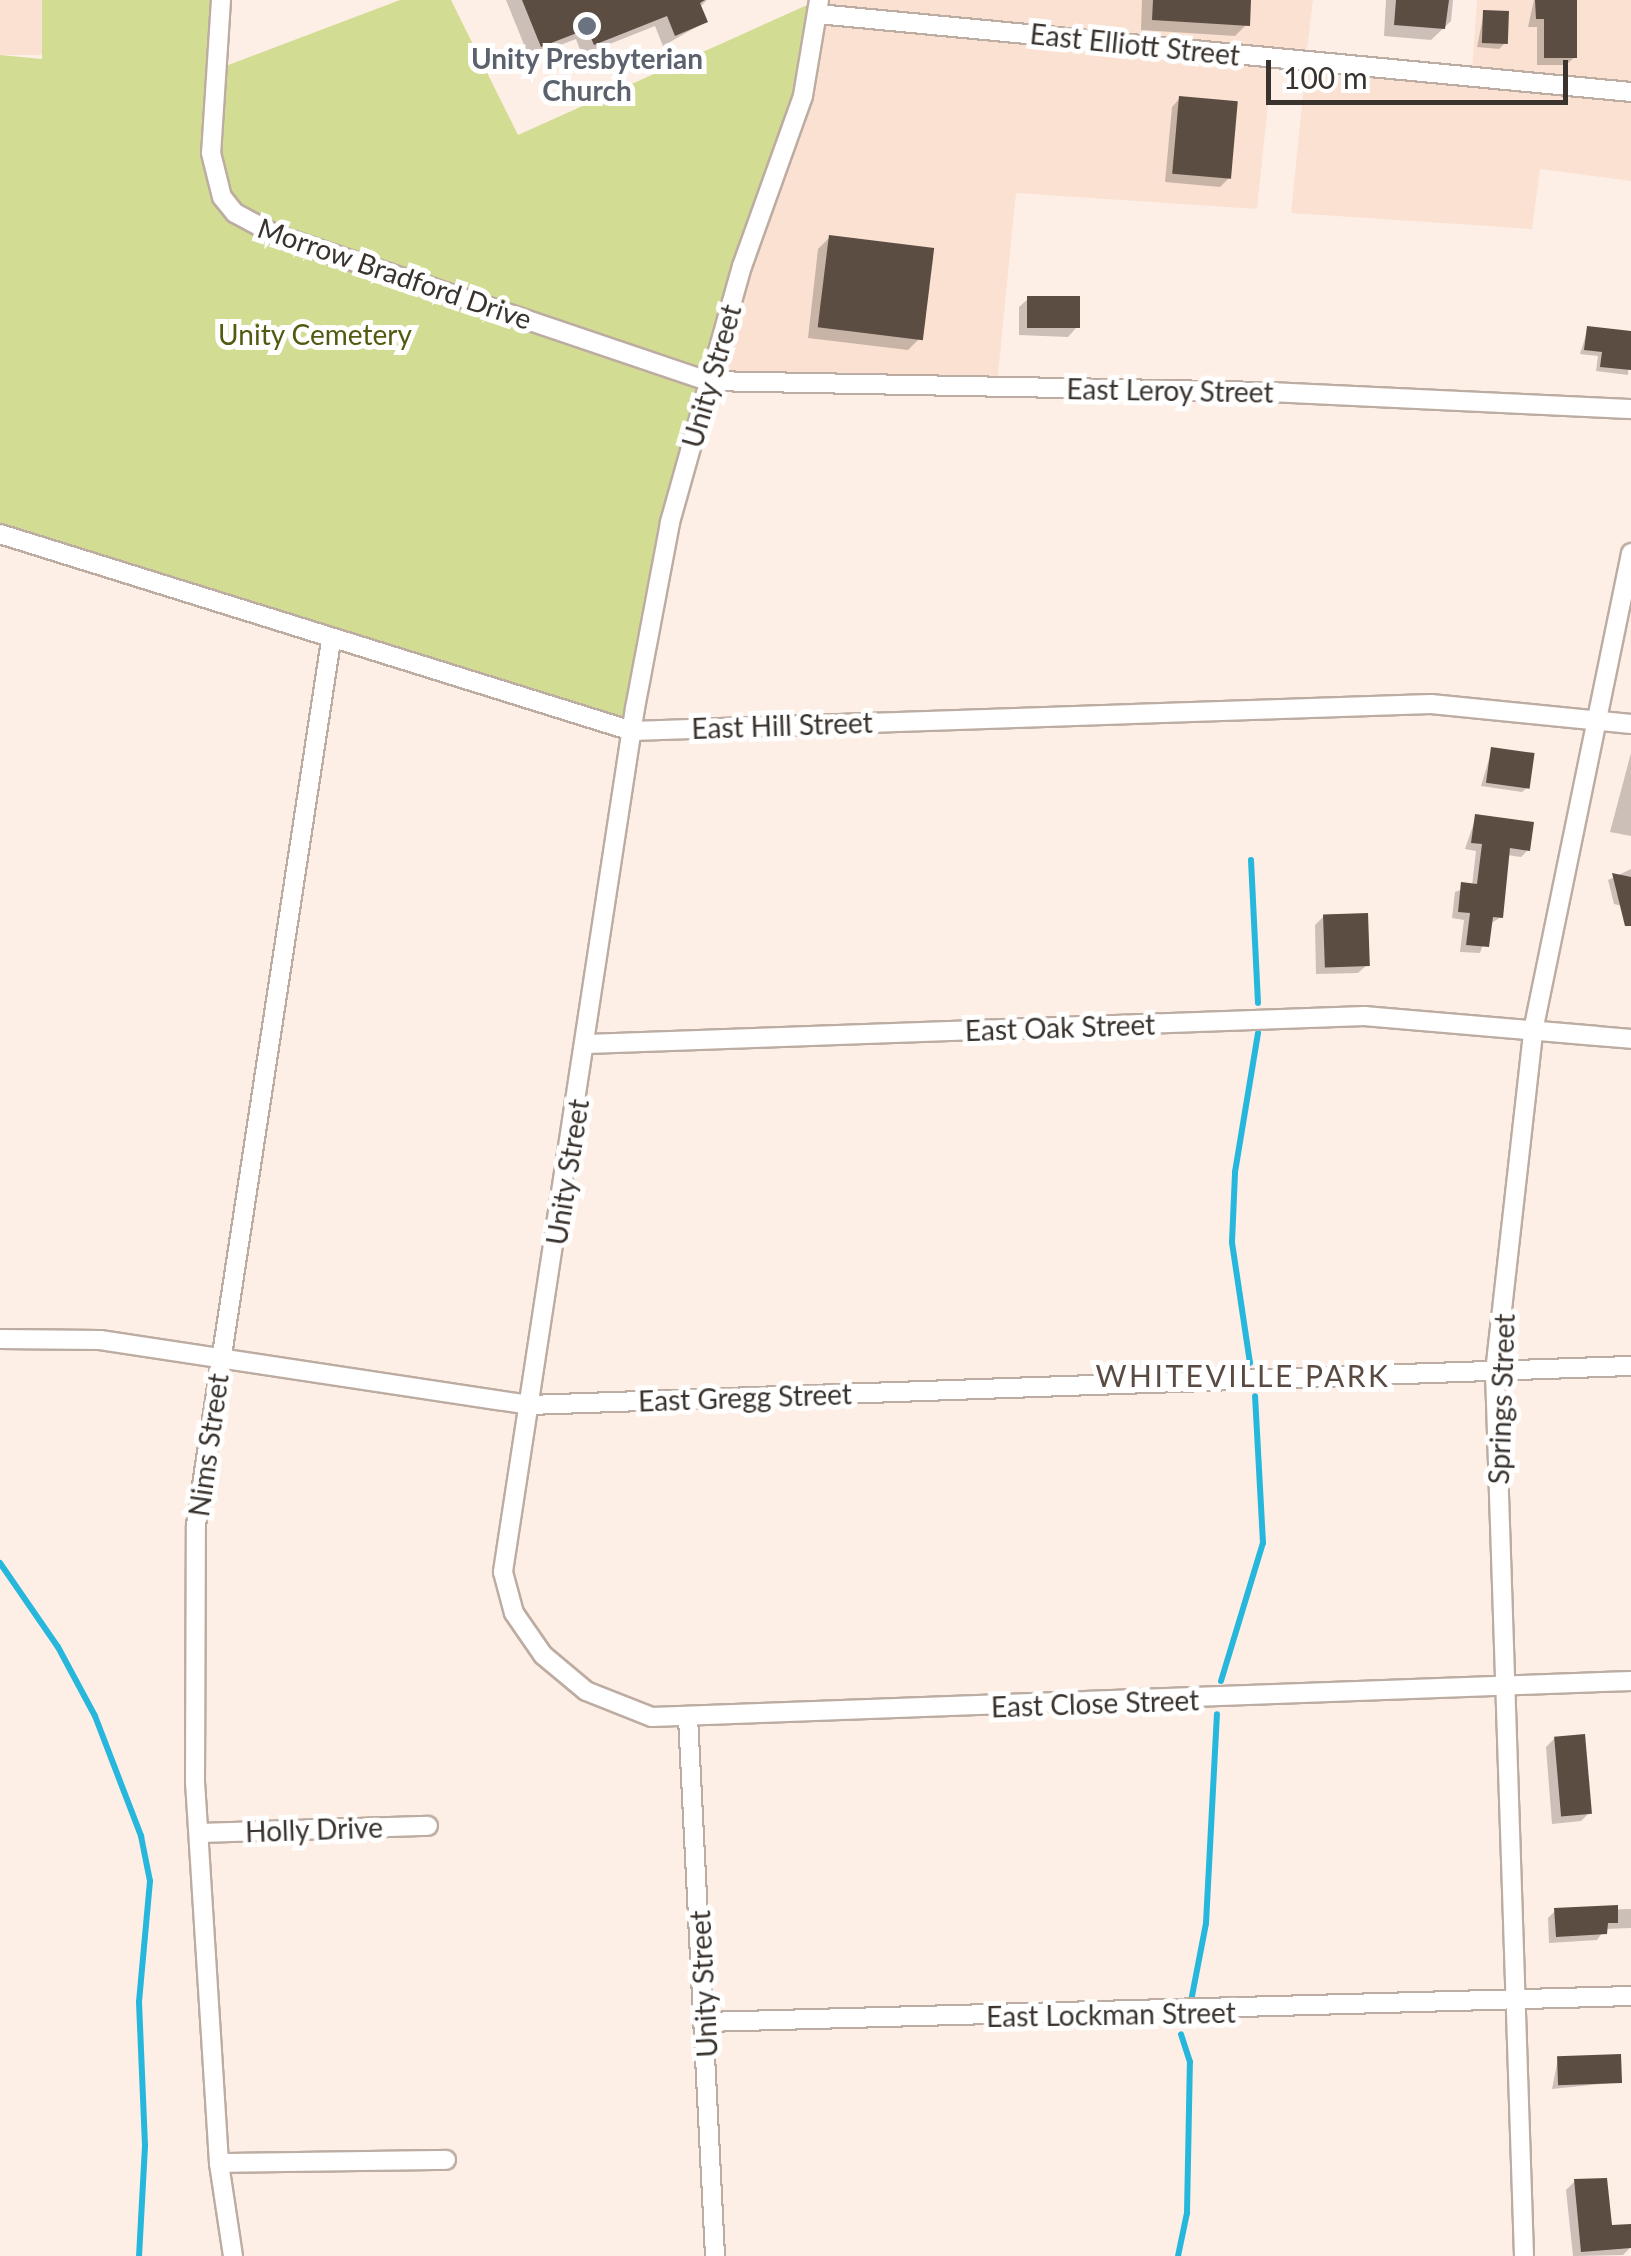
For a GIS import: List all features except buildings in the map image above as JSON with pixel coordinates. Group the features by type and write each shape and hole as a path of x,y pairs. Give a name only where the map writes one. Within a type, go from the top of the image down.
{"street":[{"name":"Morrow Bradford Drive","path":"221,0 211,153 222,198 235,213 276,236 708,380"},
{"name":"Unity Street","path":"715,2256 688,1717 652,1717 586,1691 542,1655 514,1614 502,1572 632,731 670,523 708,380 803,96 818,7"},
{"name":"East Elliott Street","path":"818,7 1631,92"},
{"name":"East Leroy Street","path":"708,380 1268,392 1631,409"},
{"name":"East Hill Street","path":"0,534 330,641 632,731 1430,704 1631,724"},
{"name":"Springs Street","path":"1524,2256 1502,1686 1496,1372 1532,1030 1631,553"},
{"name":"Nims Street","path":"233,2256 219,2164 193,1710 196,1524 330,641"},
{"name":"East Oak Street","path":"586,1044 1364,1016 1631,1039"},
{"name":"East Gregg Street","path":"0,1339 100,1340 529,1405 1631,1366"},
{"name":"East Close Street","path":"688,1717 1631,1681"},
{"name":"Holly Drive","path":"201,1834 428,1826"},
{"name":"East Lockman Street","path":"706,2022 1631,1996"},
{"path":"219,2164 446,2160"}],"shaded area":[{"path":"0,0 42,0 42,55 0,55"},
{"path":"814,0 1313,0 1307,49 1274,47 1257,209 1016,193 997,384 717,379"},
{"path":"1477,0 1631,0 1631,181 1540,169 1532,229 1291,213 1307,56 1472,73"}],"green space":[{"name":"Unity Cemetery","path":"42,0 219,0 215,70 400,0 451,0 518,135 814,2 807,71 740,259 629,726 0,530 0,55 42,59"}],"waterway":[{"path":"1251,860 1258,1003"},
{"path":"1250,1363 1232,1242 1235,1172 1258,1033"},
{"path":"1221,1681 1263,1543 1255,1396"},
{"path":"0,1563 58,1647 95,1716 141,1836 150,1881 139,2002 145,2146 139,2256"},
{"path":"1192,1996 1206,1923 1217,1714"},
{"path":"1178,2256 1187,2213 1190,2062 1181,2034"}],"place":[{"name":"Unity Presbyterian Church","path":"587,26"}],"district":[{"name":"WHITEVILLE PARK","path":"1243,1375"}]}
